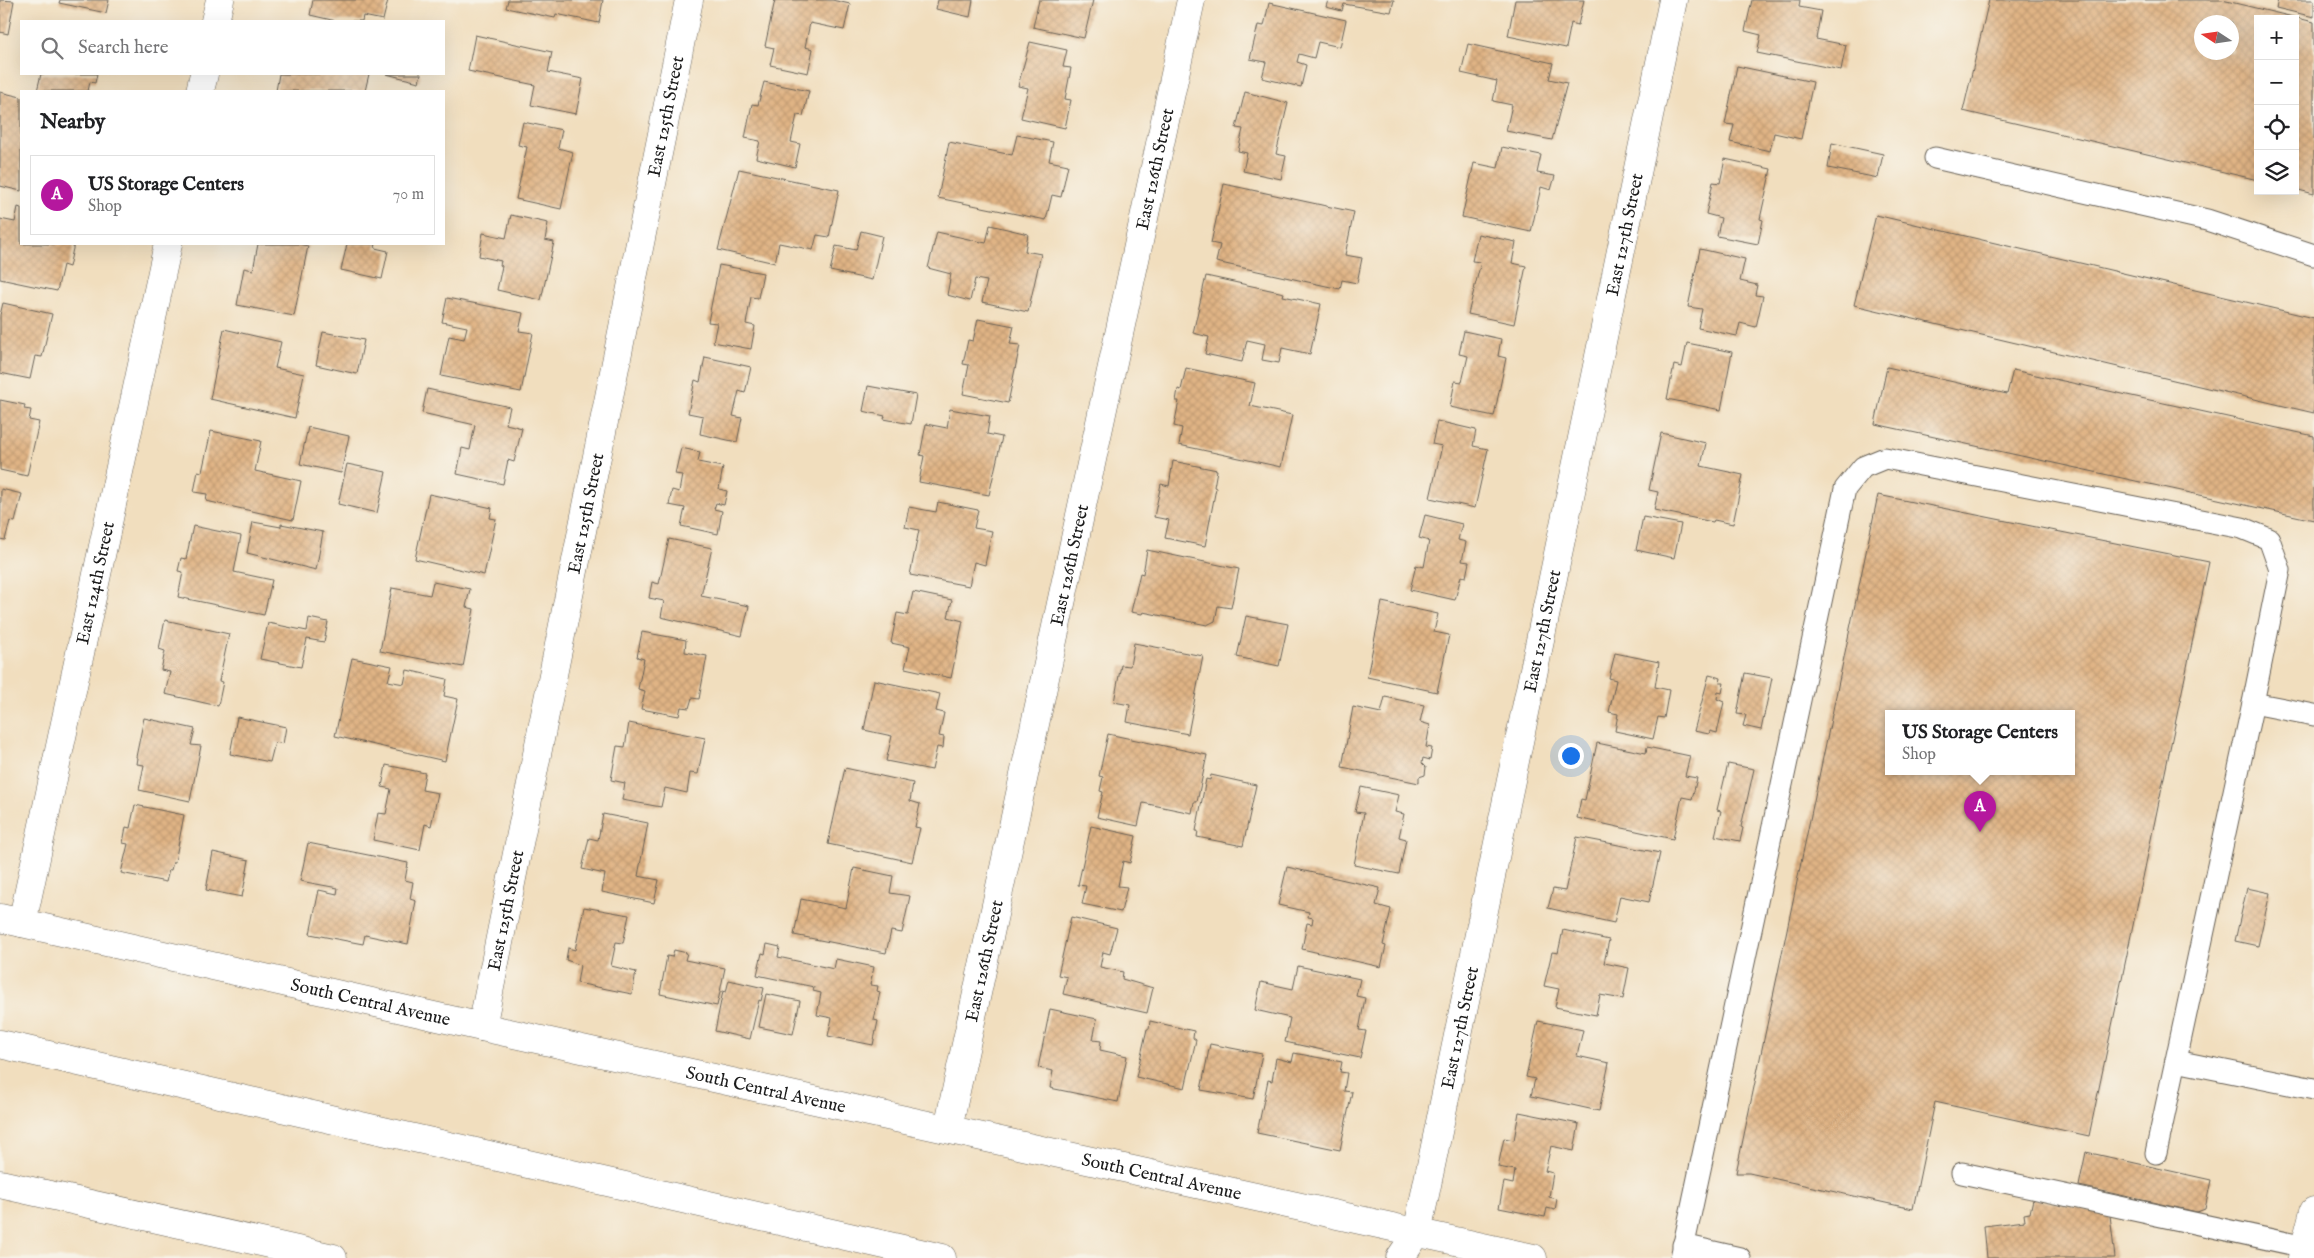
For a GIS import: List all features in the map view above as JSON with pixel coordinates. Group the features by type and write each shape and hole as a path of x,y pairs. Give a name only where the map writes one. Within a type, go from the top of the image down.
{"street":[{"path":"215,20 220,0"},
{"name":"East 125th Street","path":"482,1027 689,0"},
{"name":"East 126th Street","path":"948,1128 1190,0"},
{"name":"East 127th Street","path":"1400,1258 1417,1233 1673,0"},
{"path":"200,90 204,75"},
{"name":"East 124th Street","path":"11,920 168,245"},
{"name":"South Central Avenue","path":"11,920 482,1027 1533,1258"},
{"path":"0,1044 942,1258"},
{"path":"0,1184 330,1258"},
{"path":"2304,1253 2314,1211"}],"lane":[{"path":"1934,158 2207,220 2314,255"},
{"path":"1740,1258 1682,1252 1846,489 1863,467 1885,458 2242,528 2269,539 2280,570 2156,1153"},
{"path":"2253,703 2314,715"},
{"path":"2176,1060 2314,1089"},
{"path":"1962,1173 2304,1253"}],"building":[{"path":"0,0 14,1 8,34 0,32"},
{"path":"60,0 109,0 106,13 59,3"},
{"path":"313,0 388,0 383,20 363,16 362,20 332,20 310,15"},
{"path":"508,0 603,0 599,23 556,14 555,18 506,8"},
{"path":"775,0 832,0 850,4 844,30 810,23 805,47 813,49 808,73 770,65 774,48 765,46"},
{"path":"938,0 973,0 970,17 936,9"},
{"path":"1039,0 1093,0 1084,38 1033,27"},
{"path":"1328,0 1394,0 1391,12 1344,4 1342,11 1326,7"},
{"path":"1515,0 1584,0 1578,25 1571,23 1566,48 1508,36"},
{"path":"1752,0 1800,0 1799,7 1821,11 1816,39 1846,45 1841,70 1757,53 1761,35 1745,31"},
{"path":"1989,0 2222,0 2285,15 2254,15 2254,179 1963,111"},
{"path":"2278,0 2314,0 2314,17 2276,8"},
{"path":"1269,3 1346,20 1340,47 1318,42 1314,58 1299,54 1297,62 1306,65 1301,87 1262,78 1266,62 1250,59 1258,25 1264,26"},
{"path":"2299,18 2314,22 2314,194 2299,190"},
{"path":"475,35 552,52 548,72 583,79 576,114 531,105 535,85 468,71"},
{"path":"1030,42 1067,50 1063,67 1071,68 1065,99 1071,100 1065,128 1021,118 1028,88 1018,86"},
{"path":"1468,44 1553,63 1549,79 1567,83 1552,140 1506,131 1512,105 1493,101 1497,81 1461,73"},
{"path":"1737,66 1813,82 1801,139 1774,133 1770,151 1730,142 1734,125 1725,124"},
{"path":"41,75 97,75 95,83 90,82 88,90 37,90"},
{"path":"279,75 369,75 365,90 276,90"},
{"path":"390,75 421,75 419,82"},
{"path":"764,82 809,91 803,116 797,115 791,142 800,144 795,167 756,158 760,141 745,138 752,104 758,105"},
{"path":"0,92 20,97 20,191 0,186"},
{"path":"1245,92 1288,103 1276,154 1286,156 1281,179 1243,171 1247,153 1238,151 1243,129 1236,128"},
{"path":"523,122 562,130 558,148 573,152 561,209 516,199 527,147 518,145"},
{"path":"1017,135 1053,142 1049,161 1068,165 1061,197 1052,195 1046,220 938,198 949,142 1012,155"},
{"path":"1832,143 1883,154 1878,178 1828,168"},
{"path":"1502,147 1541,155 1537,173 1555,176 1551,190 1541,187 1531,232 1462,217 1474,163 1498,168"},
{"path":"1725,159 1771,169 1760,219 1763,220 1758,244 1717,236 1721,218 1706,214 1713,182 1720,183"},
{"path":"739,169 839,190 829,237 817,235 813,250 779,243 775,263 718,250"},
{"path":"1224,184 1354,212 1345,255 1362,258 1357,283 1342,280 1340,289 1216,262 1220,245 1211,243"},
{"path":"18,207 20,208 20,245 74,245 69,267 63,265 57,291 0,279 0,219 15,222"},
{"path":"511,215 548,223 545,240 554,242 541,300 497,290 502,266 500,265 501,261 479,256 483,233 506,238"},
{"path":"1876,215 2314,318 2314,413 1854,305"},
{"path":"990,225 1028,234 1025,251 1041,254 1028,312 982,302 987,281 975,279 970,301 947,295 951,274 928,268 937,232 986,243"},
{"path":"861,231 882,236 872,280 830,271 836,246 856,250"},
{"path":"1478,234 1516,242 1512,263 1526,266 1514,324 1468,314 1481,262 1472,261"},
{"path":"258,245 308,246 294,316 237,305 244,268 253,270"},
{"path":"347,245 376,245 375,248 388,251 382,279 341,270"},
{"path":"1700,249 1745,259 1740,281 1757,285 1755,295 1763,296 1756,327 1740,323 1737,336 1698,328 1702,309 1688,307"},
{"path":"719,265 763,273 758,298 751,297 746,324 755,326 751,349 713,342 717,323 708,322"},
{"path":"1206,276 1284,293 1283,296 1321,304 1310,354 1282,348 1279,363 1262,360 1265,344 1247,340 1242,362 1205,354 1209,337 1193,333"},
{"path":"447,298 523,313 519,331 533,333 521,392 441,376 449,336 464,339 467,327 442,322"},
{"path":"3,303 52,314 42,357 35,356 30,379 0,373 0,315"},
{"path":"978,319 1014,326 1010,344 1020,345 1008,403 963,394 969,365 963,364 968,340 973,341"},
{"path":"224,329 281,342 275,368 304,374 295,418 210,399"},
{"path":"1464,331 1501,339 1498,356 1506,358 1494,416 1450,407 1455,381 1462,382 1468,356 1459,354"},
{"path":"323,332 364,340 357,374 316,365"},
{"path":"1687,343 1732,352 1721,410 1667,399 1674,365 1682,367"},
{"path":"705,357 751,367 745,393 739,391 733,416 742,418 737,442 700,434 703,416 688,413 695,380 700,382"},
{"path":"1887,367 2007,394 2013,370 2314,436 2314,520 1875,424"},
{"path":"1186,368 1255,383 1250,406 1292,415 1281,467 1179,445 1182,428 1174,426 1179,401 1176,401 1178,389 1181,390"},
{"path":"868,386 916,395 911,424 884,419 885,416 863,411"},
{"path":"427,389 510,407 506,424 522,428 514,462 508,460 503,484 457,474 462,448 470,450 475,425 422,413"},
{"path":"0,400 25,405 24,409 31,410 29,420 39,422 27,476 0,470"},
{"path":"950,409 990,416 987,434 1002,437 989,495 919,482 924,456 920,455 926,424 947,428"},
{"path":"1437,421 1476,430 1473,446 1488,449 1475,508 1430,498 1442,446 1432,444"},
{"path":"308,427 349,436 341,473 300,464"},
{"path":"211,431 261,441 255,471 301,481 293,520 206,501 207,494 194,492 198,471 202,472"},
{"path":"1661,433 1706,443 1701,466 1743,475 1733,524 1714,520 1713,522 1654,510 1658,492 1649,490"},
{"path":"681,448 700,452 698,462 723,467 719,489 727,491 724,505 716,503 714,509 722,511 718,534 681,526 685,508 669,505 672,490 679,492 682,475 675,474"},
{"path":"1173,461 1217,470 1214,487 1216,488 1205,546 1165,538 1169,520 1154,517 1161,484 1169,486"},
{"path":"347,464 386,472 377,513 338,504"},
{"path":"1,489 22,494 15,522 10,521 5,540 0,539"},
{"path":"429,494 492,508 490,518 496,519 484,575 415,559"},
{"path":"1878,495 2209,562 2089,1136 1935,1102 1913,1209 1749,1173 1736,1173"},
{"path":"938,502 978,510 974,528 992,531 985,565 974,562 969,586 910,575 919,530 905,527 909,507 936,512"},
{"path":"1425,515 1462,524 1458,540 1466,542 1462,561 1469,562 1466,577 1461,576 1455,600 1410,590 1416,565 1424,567 1429,541 1419,538"},
{"path":"1643,517 1681,524 1674,558 1636,550"},
{"path":"253,522 281,527 281,524 323,532 316,570 247,553"},
{"path":"193,526 241,536 234,572 272,580 264,615 178,597 183,572 178,571 181,558 186,559"},
{"path":"669,539 712,548 701,596 749,606 742,636 661,617 664,601 649,598 652,582 659,584"},
{"path":"1147,550 1239,569 1231,608 1218,606 1215,621 1207,625 1143,612 1142,614 1131,612 1140,573 1143,574"},
{"path":"433,582 470,589 466,607 474,609 463,667 380,651 392,588 430,595"},
{"path":"913,592 952,600 948,617 963,621 951,678 905,668 910,647 891,643 897,613 908,615"},
{"path":"1382,602 1438,614 1434,632 1449,635 1437,692 1367,677"},
{"path":"1246,616 1288,624 1279,666 1237,657"},
{"path":"309,618 328,622 324,642 307,639 301,667 260,659 268,623 307,631"},
{"path":"165,620 229,634 219,681 223,682 218,706 165,694 170,672 161,670 165,651 159,649"},
{"path":"642,632 686,640 685,652 707,656 699,699 692,698 689,708 681,707 679,716 641,709 645,691 638,689 644,659 637,657"},
{"path":"1134,643 1203,656 1188,734 1127,722 1130,705 1114,702 1121,665 1130,666"},
{"path":"1615,653 1659,662 1655,687 1669,690 1664,718 1658,717 1653,739 1615,731 1618,714 1609,712 1616,680 1609,678"},
{"path":"352,658 392,666 388,681 404,684 407,670 447,679 444,696 458,699 445,761 335,736"},
{"path":"1745,673 1772,678 1761,730 1743,726 1746,715 1737,714"},
{"path":"1709,675 1721,678 1720,683 1724,683 1722,693 1718,692 1717,699 1724,702 1717,733 1710,731 1709,734 1694,731"},
{"path":"874,680 940,694 936,711 944,713 939,736 944,737 943,748 937,747 932,770 886,761 892,736 864,730"},
{"path":"1385,697 1424,705 1420,722 1430,725 1426,747 1432,748 1430,760 1423,758 1422,763 1426,767 1425,775 1419,777 1419,783 1342,767 1353,707 1381,713"},
{"path":"237,717 286,727 283,744 275,742 270,762 230,754"},
{"path":"144,718 195,729 191,745 201,746 190,801 139,790 144,765 137,764 138,758 136,757"},
{"path":"629,723 705,738 698,774 690,773 687,793 665,788 661,807 622,800 625,783 611,780 617,746 625,747"},
{"path":"1108,734 1207,755 1197,802 1194,802 1192,813 1143,803 1138,826 1097,817 1103,792 1100,791 1103,777 1099,776"},
{"path":"1597,743 1646,753 1647,747 1690,756 1685,776 1697,778 1692,799 1682,797 1673,839 1577,818 1581,799 1585,800"},
{"path":"1728,764 1754,769 1741,827 1743,828 1740,841 1715,836 1721,811 1717,810"},
{"path":"386,765 425,773 422,790 438,793 431,826 425,824 420,850 373,840 378,813 386,814 391,789 382,787"},
{"path":"845,768 913,783 910,801 920,804 915,827 920,828 912,862 828,844"},
{"path":"1211,775 1256,785 1243,846 1197,837 1198,831 1196,831 1206,779 1210,780"},
{"path":"1361,787 1399,795 1395,812 1404,814 1399,837 1406,839 1399,874 1354,865 1364,813 1355,812"},
{"path":"135,805 184,815 175,862 173,862 171,870 169,870 166,882 121,873 128,844 123,843 126,827 130,828"},
{"path":"603,814 648,823 638,876 659,880 654,903 602,892 605,874 582,869 589,838 598,840"},
{"path":"1091,826 1136,836 1130,863 1123,861 1118,886 1127,887 1121,912 1082,904 1086,886 1078,885"},
{"path":"1577,837 1660,853 1649,902 1620,896 1614,923 1548,908 1553,889 1565,891"},
{"path":"308,843 408,863 405,880 413,882 410,899 416,901 408,944 365,935 363,944 310,934 319,890 337,894 338,888 300,881"},
{"path":"213,852 249,860 242,897 206,890"},
{"path":"1287,867 1380,888 1376,905 1391,909 1383,945 1386,946 1381,967 1302,949 1307,923 1312,924 1313,918 1308,917 1309,912 1278,905"},
{"path":"854,868 893,876 890,893 910,896 902,933 891,931 886,953 794,935 801,899 846,908"},
{"path":"2247,888 2270,893 2258,946 2235,941"},
{"path":"584,907 629,915 623,943 616,942 611,966 636,972 632,994 577,983 580,965 566,960 568,948 575,950"},
{"path":"1071,917 1117,928 1110,954 1103,952 1100,967 1123,972 1122,979 1153,988 1147,1013 1063,994 1067,977 1058,975"},
{"path":"1563,930 1609,940 1604,963 1629,968 1623,999 1600,995 1596,1015 1555,1007 1559,989 1544,986 1552,952 1558,953"},
{"path":"767,944 780,947 778,957 834,969 836,959 874,967 870,985 878,986 877,991 880,992 874,1020 878,1021 873,1045 828,1036 832,1018 817,1015 821,993 813,991 814,987 757,975 762,953 765,954"},
{"path":"674,950 687,953 685,960 725,968 717,1006 660,994 667,956 672,957"},
{"path":"1298,966 1360,979 1356,996 1365,998 1359,1030 1366,1031 1360,1058 1285,1042 1290,1018 1255,1010 1261,982 1293,989"},
{"path":"729,980 764,988 761,1001 759,1000 750,1039 715,1031 723,991 726,992"},
{"path":"766,994 800,1001 793,1034 759,1027"},
{"path":"1050,1009 1097,1019 1093,1040 1101,1041 1100,1050 1127,1056 1118,1102 1050,1088 1053,1071 1038,1068"},
{"path":"1150,1021 1194,1031 1193,1038 1196,1040 1185,1088 1136,1077"},
{"path":"1538,1021 1583,1030 1577,1056 1609,1063 1599,1111 1531,1096 1535,1079 1526,1077"},
{"path":"1210,1044 1262,1054 1253,1099 1201,1090"},
{"path":"1294,1053 1342,1062 1340,1072 1347,1073 1344,1091 1352,1092 1340,1150 1257,1133 1268,1080 1272,1081 1276,1058 1292,1062"},
{"path":"1519,1112 1579,1124 1574,1151 1551,1146 1545,1171 1553,1173 1549,1197 1557,1199 1555,1210 1547,1208 1545,1217 1499,1208 1504,1182 1513,1184 1515,1170 1498,1167 1504,1138 1514,1140"},
{"path":"2086,1152 2211,1180 2205,1209 2197,1212 2079,1186"},
{"path":"2033,1199 2110,1215 2115,1258 1987,1258 1984,1226 2025,1221 2024,1214 2030,1213"}],"place":[{"name":"US Storage Centers","path":"1980,832"}]}
